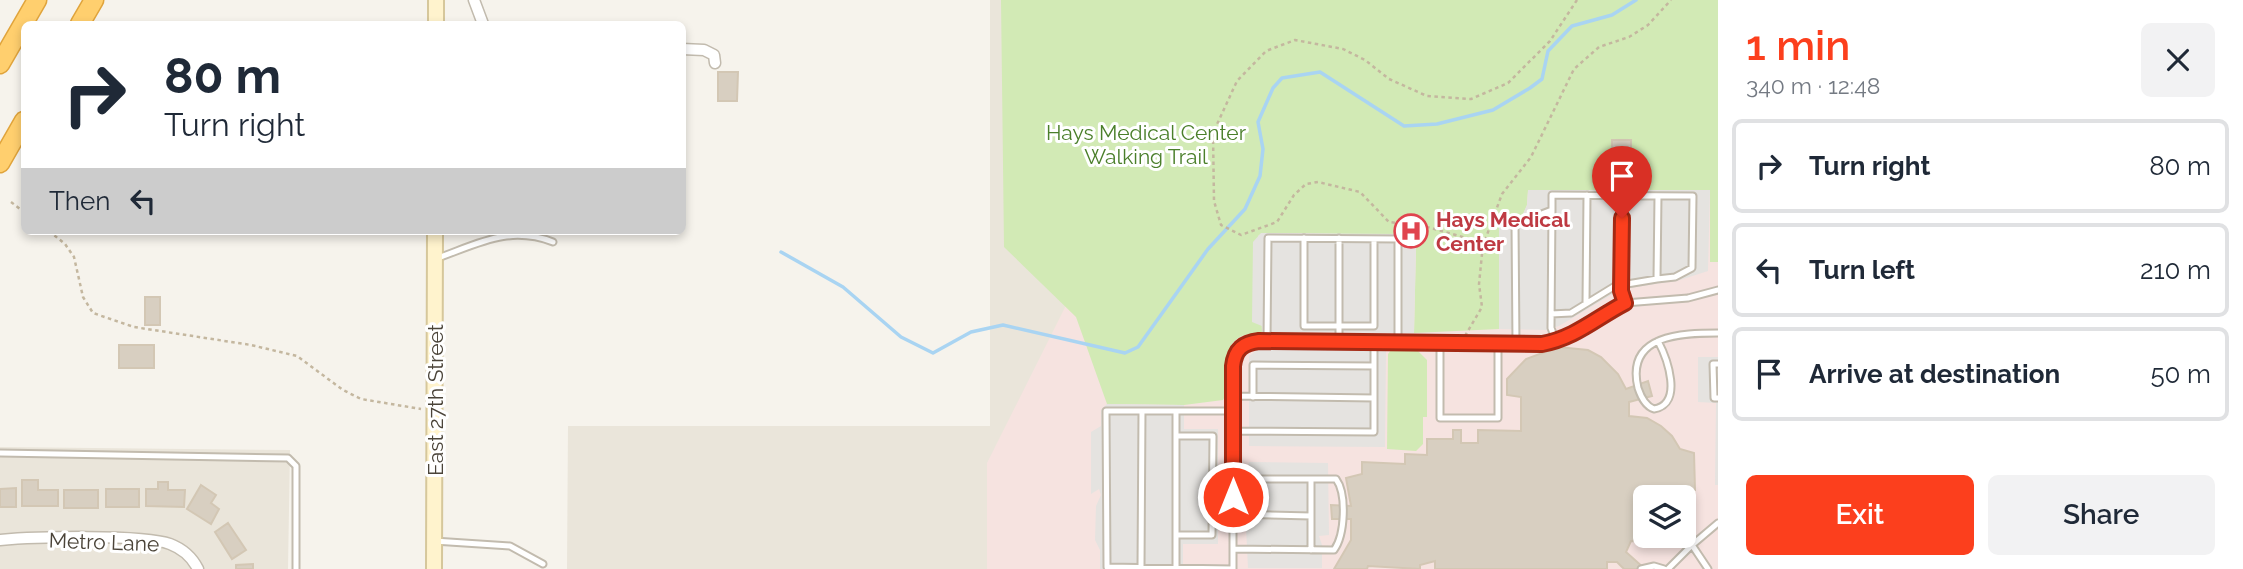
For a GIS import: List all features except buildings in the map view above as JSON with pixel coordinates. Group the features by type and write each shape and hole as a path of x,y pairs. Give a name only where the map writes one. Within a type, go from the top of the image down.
{"highway":[{"path":"25,21 37,0"},
{"path":"81,21 94,0"},
{"path":"0,64 21,28"},
{"path":"0,163 21,126"}],"main road":[{"path":"436,0 436,21"},
{"name":"East 27th Street","path":"434,569 436,235"}],"street":[{"path":"474,0 482,21"},
{"path":"686,49 704,50 714,55 715,62"},
{"name":"Metro Lane","path":"0,540 151,540 182,550 191,557 198,569"}],"lane":[{"path":"1551,314 1571,313 1621,285 1675,277 1692,268 1693,196 1552,195 1551,314 1556,341"},
{"path":"1586,303 1587,195"},
{"path":"1622,195 1621,285 1625,303"},
{"path":"1657,279 1658,196"},
{"path":"1516,344 1516,224 1552,210"},
{"path":"436,259 508,235"},
{"path":"535,235 553,242"},
{"path":"1267,341 1268,237 1339,238 1398,239 1398,343"},
{"path":"1304,238 1304,327 1374,326 1374,239"},
{"path":"1339,238 1339,342"},
{"path":"1233,411 1107,411 1107,568 1233,569 1233,411 1233,397 1233,366 1237,351 1249,343 1516,344 1556,341 1579,332 1625,303 1688,298 1718,290"},
{"path":"1658,341 1670,364 1670,400 1654,409 1642,397 1637,373 1642,355 1658,341 1678,332 1718,333"},
{"path":"1233,431 1374,432 1374,342"},
{"path":"1440,343 1440,418 1498,418 1498,344"},
{"path":"1718,364 1713,364 1714,398 1718,398"},
{"path":"1253,397 1253,365 1374,366"},
{"path":"1233,397 1374,398"},
{"path":"1141,568 1142,411"},
{"path":"1176,411 1176,568"},
{"path":"1176,436 1213,436 1212,535 1176,535"},
{"path":"0,453 288,458 296,466 296,569"},
{"path":"1233,479 1338,482 1341,492 1341,534 1334,550 1233,549"},
{"path":"1311,480 1311,550"},
{"path":"1233,514 1311,516"},
{"path":"1696,542 1718,523"},
{"path":"435,541 510,546 543,564"},
{"path":"1642,569 1654,566 1666,569 1689,548"},
{"path":"1694,548 1708,569"}],"path":[{"path":"1483,243 1424,226 1389,222 1360,192 1318,182 1306,184 1294,195 1277,222 1241,235 1226,229 1221,225 1214,201 1213,133 1237,80 1266,51 1295,40 1343,49 1365,60 1389,79 1426,96 1471,99 1508,83 1550,41 1577,0"},
{"path":"1464,339 1482,307 1479,284 1483,243 1502,194 1531,157 1574,69 1599,47 1629,37 1647,25 1671,0"},
{"path":"11,202 21,210"},
{"path":"53,235 65,244 74,257 83,297 93,313 134,327 251,345 297,356 343,390 362,399 435,412"}],"shaded area":[{"name":"Hays Medical Center","path":"990,0 1718,0 1718,569 567,569 568,426 990,426"},
{"name":"Hays Medical Center","path":"1219,0 1718,0 1718,569 987,569 987,463"},
{"path":"1528,190 1710,190 1708,271 1680,280 1630,288 1611,295 1559,326 1546,330 1499,329 1499,220 1522,216 1527,205"},
{"path":"1261,233 1404,234 1416,247 1414,333 1262,332 1262,326 1252,322 1253,242"},
{"path":"1257,350 1386,350 1385,447 1249,446 1249,356"},
{"path":"1698,357 1718,357 1718,485 1715,485 1716,403 1698,402"},
{"path":"1107,404 1184,405 1184,429 1218,429 1218,544 1183,544 1183,569 1100,569 1100,550 1095,540 1096,506 1101,495 1099,489 1091,494 1091,432 1101,426 1101,410"},
{"path":"0,447 290,450 288,569 0,569"},
{"path":"1249,462 1328,463 1329,535 1319,536 1322,545 1322,568 1248,568 1244,486"}],"green space":[{"name":"Hays Medical Center Walking Trail","path":"1001,0 1718,0 1718,262 1710,262 1710,190 1528,191 1527,205 1522,217 1499,220 1499,329 1414,333 1416,247 1404,235 1262,233 1258,236 1262,332 1242,336 1233,342 1227,357 1227,384 1223,400 1184,405 1107,404 1076,317 1004,247"},
{"path":"1391,350 1418,351 1427,360 1427,417 1423,417 1423,444 1416,451 1387,449 1388,354"}],"waterway":[{"path":"781,252 843,287 901,337 933,353 971,332 1003,325 1125,353 1138,347 1208,249 1245,209 1260,176 1263,149 1258,122 1273,88 1282,78 1320,72 1404,126 1437,124 1493,110 1530,88 1542,79 1548,51 1572,26 1612,15 1636,0"}],"place":[{"name":"Hays Medical Center","path":"1411,231"}],"route":[{"path":"1233,497 1233,366 1240,347 1259,341 1542,344 1570,337 1625,303 1621,291 1622,218"}]}
